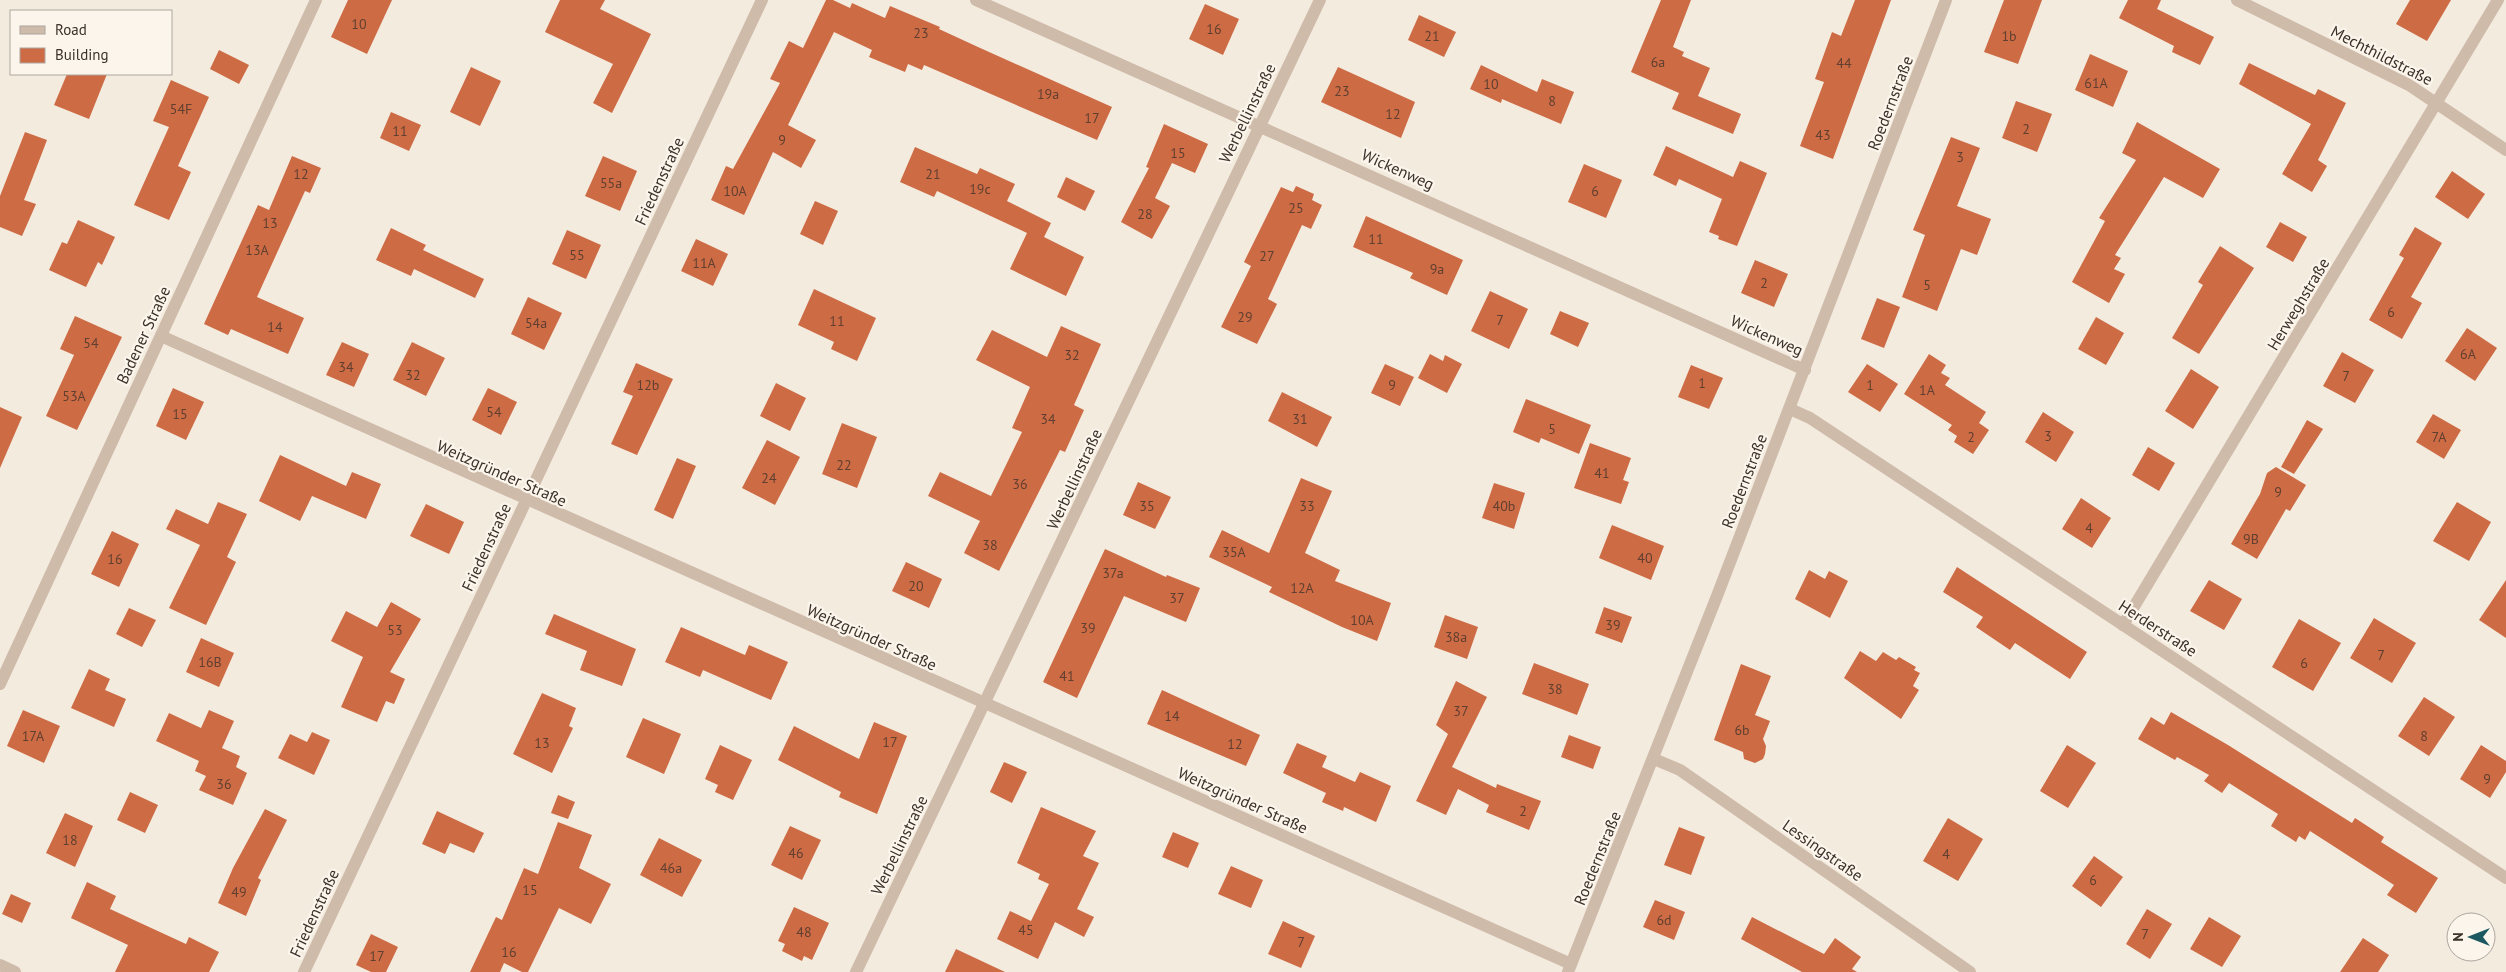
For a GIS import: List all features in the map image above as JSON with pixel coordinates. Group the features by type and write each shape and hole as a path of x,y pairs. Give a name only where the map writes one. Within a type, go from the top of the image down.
{"street":[{"name":"Badener Straße","path":"0,684 5,658 161,336 316,0"},
{"name":"Friedenstraße","path":"304,972 762,0"},
{"name":"Wickenweg","path":"976,0 1260,125 1805,370"},
{"name":"Werbellinstraße","path":"856,972 1320,0"},
{"name":"Roedernstraße","path":"1570,968 1654,759 1790,409 1946,0"},
{"name":"Mechthildstraße","path":"2237,0 2409,85 2506,150"},
{"name":"Herweghstraße","path":"2123,625 2438,103 2498,0"},
{"name":"Weitzgründer Straße","path":"161,336 526,502 985,705 1570,968"},
{"name":"Herderstraße","path":"1790,409 1810,418 2506,878"},
{"name":"Lessingstraße","path":"1654,759 1680,770 1970,972"},
{"path":"0,965 15,972"}],"building":[{"path":"348,0 392,0 367,54 331,37"},
{"path":"560,0 605,0 600,9 651,34 612,113 593,103 613,64 545,32"},
{"path":"826,0 833,0 850,8 852,3 885,18 890,6 940,27 939,29 1112,107 1097,140 924,65 922,70 908,64 905,72 869,57 872,50 834,32 788,125 816,140 801,168 773,152 744,215 711,200 726,166 733,169 780,83 770,79 789,41 803,48"},
{"path":"1661,0 1691,0 1673,47 1684,52 1682,56 1710,68 1698,96 1741,114 1733,134 1672,109 1679,93 1631,72"},
{"path":"1855,0 1891,0 1833,159 1800,146 1824,82 1815,79 1832,32 1841,36"},
{"path":"2004,0 2042,0 2018,64 1984,52"},
{"path":"2128,0 2161,0 2157,9 2214,37 2200,65 2172,52 2174,46 2119,18"},
{"path":"2410,0 2451,0 2427,41 2396,24"},
{"path":"1205,4 1239,19 1223,55 1189,39"},
{"path":"1419,15 1456,32 1444,57 1408,40"},
{"path":"219,50 249,65 239,84 210,69"},
{"path":"2090,54 2128,71 2113,107 2075,90"},
{"path":"2249,63 2315,95 2318,89 2346,103 2318,160 2327,166 2312,192 2282,174 2311,124 2239,84"},
{"path":"1481,65 1537,92 1542,79 1574,92 1561,124 1502,99 1501,103 1470,89"},
{"path":"471,67 501,81 480,126 450,112"},
{"path":"1338,67 1415,102 1401,138 1321,102"},
{"path":"67,75 107,75 89,119 54,105"},
{"path":"171,80 209,97 178,166 191,172 169,220 134,205 169,127 153,121"},
{"path":"2016,101 2052,114 2037,152 2002,138"},
{"path":"391,112 421,125 409,151 380,138"},
{"path":"2137,122 2220,169 2203,198 2164,177 2115,255 2121,258 2114,269 2125,274 2109,303 2072,282 2105,221 2099,218 2136,160 2122,153"},
{"path":"1164,124 1208,144 1195,173 1172,163 1155,198 1170,206 1152,239 1121,222 1149,168 1146,167"},
{"path":"25,132 47,140 24,200 36,204 22,236 0,227 0,196"},
{"path":"1951,137 1980,148 1957,206 1991,219 1977,255 1961,249 1937,311 1902,297 1925,235 1913,230"},
{"path":"1666,146 1733,177 1740,161 1767,173 1737,246 1718,239 1719,236 1709,232 1722,199 1679,179 1676,186 1653,175"},
{"path":"915,147 977,174 980,168 1015,184 1007,201 1051,223 1044,237 1084,257 1066,296 1010,269 1027,233 937,191 934,197 900,182"},
{"path":"292,156 321,168 310,193 305,191 257,297 304,318 288,354 231,329 228,335 204,324 258,205 269,210"},
{"path":"603,156 637,171 620,211 585,196"},
{"path":"1584,164 1622,180 1606,218 1568,202"},
{"path":"2452,171 2485,194 2468,219 2435,197"},
{"path":"1066,177 1095,191 1085,211 1057,197"},
{"path":"1296,186 1314,194 1312,200 1322,205 1311,229 1302,225 1268,299 1277,304 1257,344 1221,327 1251,266 1244,262 1281,187 1293,192"},
{"path":"815,201 838,211 823,245 800,234"},
{"path":"1366,216 1463,260 1447,295 1410,278 1413,273 1353,247"},
{"path":"78,220 115,237 102,265 98,262 86,287 49,270 62,242 67,244"},
{"path":"2280,222 2307,237 2293,262 2266,247"},
{"path":"2415,227 2442,243 2411,297 2422,303 2402,339 2369,320 2404,258 2399,255"},
{"path":"391,228 426,245 423,250 484,279 475,298 414,269 411,276 376,260"},
{"path":"567,230 601,245 586,279 552,264"},
{"path":"696,239 728,254 713,286 681,271"},
{"path":"2220,246 2254,268 2199,354 2172,338 2203,285 2198,282"},
{"path":"1755,260 1788,274 1774,307 1741,293"},
{"path":"814,289 876,318 857,361 831,349 834,342 798,325"},
{"path":"1490,291 1528,309 1509,349 1471,331"},
{"path":"528,297 562,313 544,350 511,334"},
{"path":"1877,298 1900,307 1884,348 1861,339"},
{"path":"1560,311 1589,323 1578,347 1550,334"},
{"path":"75,316 122,337 77,430 46,416 74,355 60,349"},
{"path":"2096,317 2124,333 2106,365 2078,349"},
{"path":"1061,326 1101,344 1074,405 1084,410 1065,452 1060,450 999,571 964,553 980,521 928,496 940,472 991,496 1022,432 1012,428 1030,387 976,360 992,330 1047,357"},
{"path":"2467,328 2497,348 2475,381 2445,361"},
{"path":"342,342 369,354 354,387 326,375"},
{"path":"412,342 445,358 426,396 393,380"},
{"path":"2342,352 2374,370 2355,403 2323,386"},
{"path":"1430,354 1443,361 1445,355 1462,364 1447,393 1418,378"},
{"path":"1929,354 1946,365 1941,373 1950,378 1945,385 1986,412 1979,423 1989,430 1973,454 1954,442 1957,436 1948,430 1952,425 1904,394"},
{"path":"636,363 673,379 637,455 611,444 633,396 623,392"},
{"path":"1385,364 1414,377 1400,406 1371,393"},
{"path":"1867,364 1898,384 1880,412 1848,392"},
{"path":"1691,365 1723,378 1709,409 1678,397"},
{"path":"2191,369 2219,387 2193,429 2165,411"},
{"path":"776,383 806,398 790,431 760,416"},
{"path":"173,388 204,402 186,440 156,426"},
{"path":"488,388 517,402 501,435 472,420"},
{"path":"1282,392 1332,417 1317,447 1268,421"},
{"path":"1526,399 1591,425 1579,454 1541,438 1539,443 1513,432"},
{"path":"0,407 22,417 0,468"},
{"path":"2043,412 2074,432 2056,462 2025,442"},
{"path":"2433,414 2461,430 2444,459 2416,442"},
{"path":"2307,420 2323,429 2294,474 2281,467"},
{"path":"842,423 877,437 857,488 822,474"},
{"path":"767,440 800,457 775,505 742,488"},
{"path":"1590,443 1631,458 1623,480 1629,482 1621,504 1574,488"},
{"path":"2148,447 2175,463 2159,491 2132,475"},
{"path":"280,455 346,486 352,472 381,484 366,519 312,496 300,521 259,501"},
{"path":"677,458 696,466 673,519 654,510"},
{"path":"2276,467 2306,485 2290,511 2286,509 2257,559 2231,544 2260,494 2267,473"},
{"path":"1301,478 1332,491 1305,553 1340,570 1335,581 1391,603 1377,641 1342,627 1269,592 1272,587 1209,557 1222,530 1269,553"},
{"path":"1138,482 1171,497 1155,529 1123,515"},
{"path":"1494,483 1525,493 1514,529 1482,518"},
{"path":"2081,498 2111,518 2092,548 2062,529"},
{"path":"218,502 247,514 227,557 236,562 206,625 169,608 200,545 166,529 176,509 208,524"},
{"path":"2457,502 2491,522 2469,561 2433,541"},
{"path":"426,504 464,522 449,554 410,536"},
{"path":"1612,525 1664,546 1651,580 1599,558"},
{"path":"112,531 139,544 119,587 91,574"},
{"path":"1105,549 1166,577 1167,575 1200,588 1186,622 1124,596 1077,698 1043,682"},
{"path":"906,562 942,579 929,608 892,591"},
{"path":"1957,567 2087,652 2070,679 2015,643 2010,650 1976,627 1983,617 1943,592"},
{"path":"1809,570 1825,579 1829,571 1848,581 1830,618 1795,599"},
{"path":"2209,580 2242,599 2224,630 2190,611"},
{"path":"2506,580 2506,638 2479,620"},
{"path":"391,602 421,619 390,672 405,679 394,704 386,701 377,722 341,707 363,657 331,641 346,611 377,627"},
{"path":"1604,607 1632,617 1622,643 1595,633"},
{"path":"129,608 156,620 142,647 116,634"},
{"path":"554,614 636,649 622,686 580,670 587,651 545,634"},
{"path":"1445,615 1478,627 1467,659 1434,647"},
{"path":"2374,618 2416,643 2392,683 2350,658"},
{"path":"2299,619 2341,643 2313,691 2272,667"},
{"path":"681,627 745,655 749,645 788,662 771,700 703,670 700,677 665,662"},
{"path":"201,638 234,653 219,687 186,672"},
{"path":"1860,651 1876,661 1883,652 1896,660 1899,657 1916,667 1914,670 1920,673 1913,686 1919,690 1901,719 1844,678"},
{"path":"1534,663 1589,684 1577,715 1522,694"},
{"path":"1741,664 1771,676 1755,715 1770,721 1763,739 1766,746 1765,754 1763,759 1755,763 1744,759 1743,752 1714,740"},
{"path":"89,669 110,679 105,690 126,699 114,727 71,708"},
{"path":"1456,681 1487,697 1452,767 1496,788 1497,784 1541,801 1529,830 1486,812 1489,805 1458,789 1446,815 1416,801 1448,734 1436,725"},
{"path":"1162,690 1260,735 1246,766 1147,724"},
{"path":"542,693 576,708 569,726 573,728 552,773 513,754"},
{"path":"2424,697 2455,717 2429,756 2398,736"},
{"path":"23,710 60,726 44,763 7,746"},
{"path":"209,710 234,721 222,748 240,756 236,767 247,773 233,805 199,790 206,776 195,771 199,761 156,741 169,713 201,728"},
{"path":"2171,712 2228,745 2352,823 2355,818 2384,837 2381,842 2438,878 2416,913 2387,895 2394,885 2310,831 2305,840 2299,836 2296,842 2271,826 2278,814 2229,783 2222,793 2204,781 2209,775 2177,757 2175,760 2138,739 2151,717 2164,725"},
{"path":"643,718 681,734 664,774 626,757"},
{"path":"874,722 907,736 877,814 839,797 841,792 778,760 794,726 859,759"},
{"path":"312,732 330,740 314,775 278,758 290,734 307,742"},
{"path":"1569,735 1601,747 1593,769 1561,757"},
{"path":"1297,743 1327,756 1322,767 1355,782 1360,772 1391,786 1376,822 1344,807 1343,811 1322,802 1326,793 1283,773"},
{"path":"720,745 752,760 733,800 715,792 718,785 705,779"},
{"path":"2067,745 2096,763 2068,808 2040,791"},
{"path":"2481,745 2506,761 2506,772 2490,798 2460,779"},
{"path":"1004,762 1027,772 1012,803 990,792"},
{"path":"130,792 158,805 145,833 117,820"},
{"path":"558,795 575,802 568,819 551,813"},
{"path":"1041,807 1096,831 1083,856 1099,863 1077,909 1094,917 1084,937 1055,922 1038,959 997,939 1010,911 1031,921 1049,884 1038,879 1040,874 1017,863"},
{"path":"265,809 287,820 258,878 261,880 246,916 218,903 233,868"},
{"path":"437,811 484,833 474,853 450,843 445,854 422,844"},
{"path":"65,813 93,826 75,867 46,853"},
{"path":"1948,818 1983,839 1958,881 1923,861"},
{"path":"558,822 592,835 579,868 611,884 591,924 559,908 528,972 522,972 504,963 500,972 470,972 496,917 502,920 524,868 538,874"},
{"path":"790,826 821,840 802,880 771,865"},
{"path":"1679,827 1705,837 1691,875 1664,865"},
{"path":"1173,832 1199,843 1188,868 1162,857"},
{"path":"659,838 702,860 682,897 640,875"},
{"path":"2094,856 2123,877 2101,907 2072,886"},
{"path":"1231,866 1263,880 1251,908 1218,894"},
{"path":"87,882 116,896 110,909 186,944 189,937 219,952 209,972 115,972 128,945 71,918"},
{"path":"11,894 31,903 22,923 2,914"},
{"path":"1655,900 1685,912 1674,940 1643,927"},
{"path":"794,907 829,923 812,960 804,956 802,961 782,951 785,944 778,941"},
{"path":"2147,909 2172,924 2150,959 2126,944"},
{"path":"1752,917 1824,954 1835,938 1861,957 1852,969 1857,972 1802,972 1741,939"},
{"path":"2209,917 2241,936 2222,967 2190,949"},
{"path":"1283,921 1315,936 1301,968 1268,954"},
{"path":"371,934 398,947 386,972 371,972 356,965"},
{"path":"2363,938 2389,955 2378,972 2340,972"},
{"path":"956,949 1005,972 945,972"}]}
